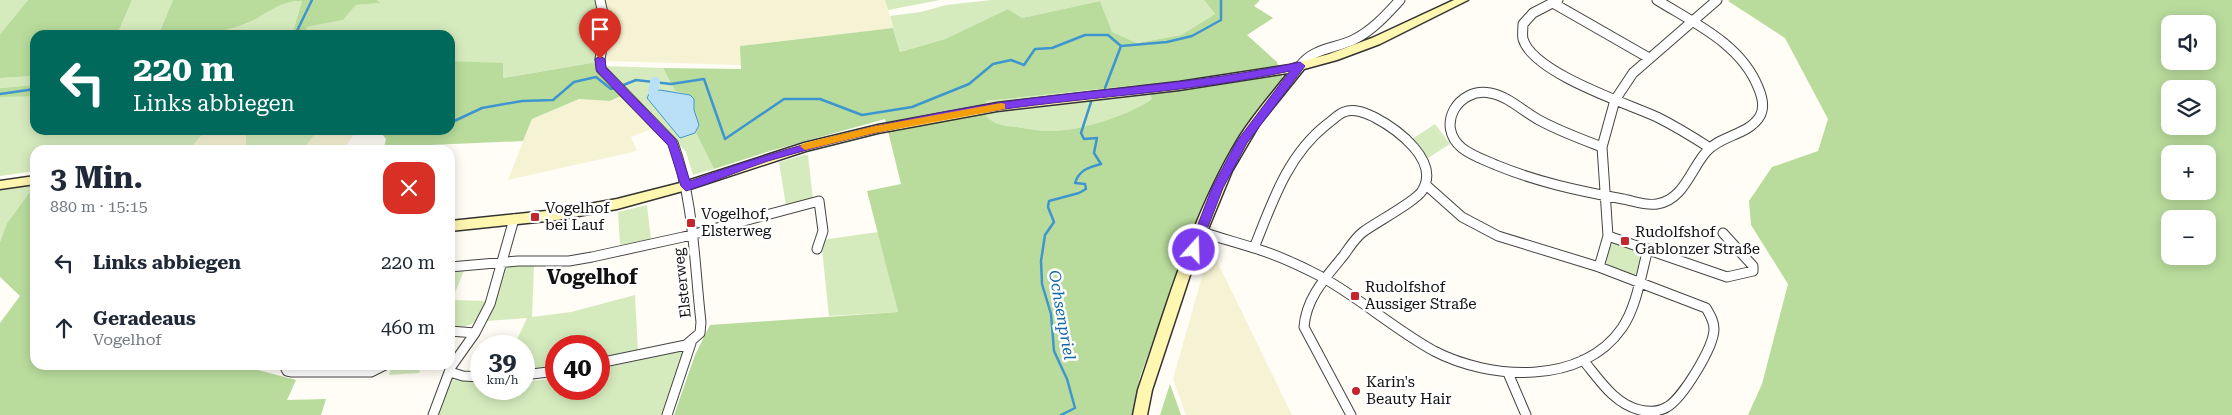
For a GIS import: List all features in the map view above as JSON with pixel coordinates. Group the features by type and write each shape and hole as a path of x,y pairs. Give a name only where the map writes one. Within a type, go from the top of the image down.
{"main road":[{"path":"455,225 562,214 650,198 804,147 888,127 997,107 1179,86 1257,75 1300,66 1376,41 1463,0"},
{"path":"1140,415 1145,390 1200,231 1218,188 1242,141 1300,66"},
{"path":"0,185 30,181"}],"street":[{"name":"Elsterweg","path":"600,0 606,27 600,59 601,69 673,143 686,186 692,234 694,274 702,327 700,333 691,343 667,415"},
{"path":"1300,66 1304,59 1313,52 1344,44 1364,33 1400,0"},
{"path":"1602,147 1568,136 1490,93 1469,94 1456,105 1448,116 1449,128 1458,144 1472,154 1516,174 1554,186 1606,196 1654,204 1669,201 1681,191 1692,172 1710,148 1751,126 1759,118 1764,104 1752,72 1726,45 1657,0"},
{"path":"1599,267 1608,236 1602,147 1615,100 1633,73 1648,58 1717,0"},
{"path":"1648,58 1555,1 1526,19 1522,25 1522,36 1526,46 1537,57 1572,82 1656,117 1710,148"},
{"path":"1254,248 1292,162 1317,131 1345,112 1364,112 1376,117 1397,133 1417,152 1426,164 1428,175 1426,184 1420,193 1361,233 1325,278 1305,314 1304,327 1351,415"},
{"path":"1426,184 1462,217 1498,236 1599,267 1706,308 1713,321 1712,339 1706,357 1675,399 1666,408 1656,411 1638,410 1626,406 1584,360"},
{"path":"455,266 536,260 569,261 692,234 819,201 823,231 817,249"},
{"path":"455,364 475,333 490,304 514,219"},
{"path":"1200,231 1288,260 1325,278 1417,340 1451,359 1484,370 1508,373 1550,371 1584,360 1612,340 1623,326 1639,282 1648,249"},
{"path":"1608,236 1728,277 1753,271 1753,266 1723,233"},
{"path":"455,331 475,333"},
{"path":"610,361 691,343"},
{"path":"286,370 292,372 371,372 375,370"},
{"path":"433,415 450,372 470,376"},
{"path":"1508,373 1526,415"}],"shaded area":[{"path":"605,0 885,0 893,28 741,46 742,65 604,61 611,39 611,23"},
{"path":"623,95 656,127 631,137 637,151 508,180 532,119 579,99 610,101"},
{"path":"202,135 246,135 245,145 193,145"},
{"path":"314,135 354,135 346,145 307,145"},
{"path":"1208,256 1216,259 1292,415 1186,415 1173,379"}],"green space":[{"path":"0,0 28,0 0,34"},
{"path":"28,0 132,0 119,30 30,30 30,76 0,78 0,34"},
{"path":"132,0 173,0 160,30 119,30"},
{"path":"173,0 377,0 380,3 356,5 343,20 307,27 306,30 293,30 302,1 294,1 279,6 245,24 224,30 160,30"},
{"path":"288,0 302,1 293,30 214,30 246,24"},
{"path":"377,0 598,0 604,27 597,62 503,78 503,64 455,61 455,30 306,30 307,27 343,20 356,5 379,3"},
{"path":"885,0 940,0 888,10"},
{"path":"991,0 1204,0 1215,14 1181,35 1137,43 1111,32 1100,1 1022,18 1008,9 945,39 900,52 890,16 921,12 946,5"},
{"path":"1204,0 1260,0 1254,6 1273,18 1247,35 1277,62 1284,82 1234,144 1195,224 1140,377 1132,415 674,415 695,355 710,325 898,312 867,191 901,184 885,119 770,151 714,169 696,133 699,125 694,110 694,99 690,95 675,91 663,68 741,69 740,46 893,28 900,52 945,39 1008,9 1022,18 1100,1 1112,32 1137,43 1181,35 1215,14","holes":["1138,85 1146,87 1152,99 1142,105 1117,117 1063,130 1034,130 998,124 989,119 983,112 986,101"]},
{"path":"2232,0 2232,415 1748,415 1762,384 1788,284 1751,225 1749,201 1772,167 1818,151 1828,119 1785,38 1728,1"},
{"path":"455,61 503,63 503,78 597,62 623,95 610,101 579,99 532,119 523,141 384,145 386,139 383,135 455,135"},
{"path":"604,66 663,68 675,91 690,95 694,99 694,110 699,125 696,133 714,169 693,175 686,152"},
{"path":"30,76 30,85 0,88 0,78"},
{"path":"30,85 30,96 0,97 0,88"},
{"path":"1138,85 1146,88 1152,99 1130,112 1104,122 1076,129 1047,131 1007,126 989,120 983,113 986,101"},
{"path":"30,96 30,135 202,135 193,145 30,145 30,172 0,176 0,97"},
{"path":"1435,124 1450,144 1428,158 1412,139"},
{"path":"246,135 314,135 307,145 246,144"},
{"path":"808,155 813,200 786,206 779,162"},
{"path":"30,186 30,192 7,223 0,242 0,189"},
{"path":"30,192 30,370 258,370 296,380 287,400 326,399 321,415 0,415 0,323 20,296 0,277 0,242 7,223"},
{"path":"647,205 651,239 620,245 618,212"},
{"path":"878,232 898,312 829,316 821,240"},
{"path":"1617,242 1632,247 1642,257 1636,274 1632,275 1606,264 1610,246"},
{"path":"512,265 534,265 532,317 571,312 635,295 638,351 610,356 610,335 545,335 545,367 535,368 535,335 519,335 527,318 487,321 503,270"},
{"path":"465,268 455,293 455,269"},
{"path":"455,300 486,301 474,323 455,327"},
{"path":"684,350 666,415 436,415 449,379 470,381 470,400 535,400 535,381 545,379 545,400 610,400 610,367"},
{"path":"390,370 420,370 419,373 389,375"},
{"path":"1170,384 1181,415 1160,415"}],"water":[{"path":"660,90 690,95 694,99 694,110 699,125 695,133 680,138 647,98 649,94"}],"waterway":[{"path":"297,30 312,0"},
{"path":"1121,46 1167,42 1192,36 1221,20 1221,0"},
{"path":"621,86 636,80 671,84 704,79 725,139 784,99 820,99 862,115 912,107 969,84 993,64 1011,60 1024,65 1035,49 1052,48 1085,35 1108,35 1121,46"},
{"name":"Ochsenpriel","path":"1105,88 1121,46"},
{"path":"455,121 482,108 522,101 553,100 574,82 596,77 611,89 616,87"},
{"path":"653,92 655,82"},
{"path":"0,94 30,90"},
{"name":"Ochsenpriel","path":"1061,415 1075,408 1067,379 1054,351 1051,314 1042,284 1041,261 1045,235 1054,222 1048,207 1049,201 1079,193 1086,189 1085,184 1075,183 1079,175 1092,166 1101,164 1094,153 1097,138 1084,139 1081,133 1091,102"}],"slow traffic":[{"path":"805,146 875,130 1001,106"}],"place":[{"name":"Vogelhof bei Lauf","path":"535,217"},
{"name":"Vogelhof, Elsterweg","path":"691,223"},
{"name":"Rudolfshof Gablonzer Straße","path":"1625,241"},
{"name":"Rudolfshof Aussiger Straße","path":"1355,296"},
{"name":"Karin's Beauty Hair","path":"1356,391"}],"district":[{"name":"Vogelhof","path":"592,277"}],"route":[{"path":"600,59 601,69 648,115 673,143 686,186 765,158 878,129 997,107 1179,86 1257,75 1300,66 1242,141 1218,188 1194,250"}]}
